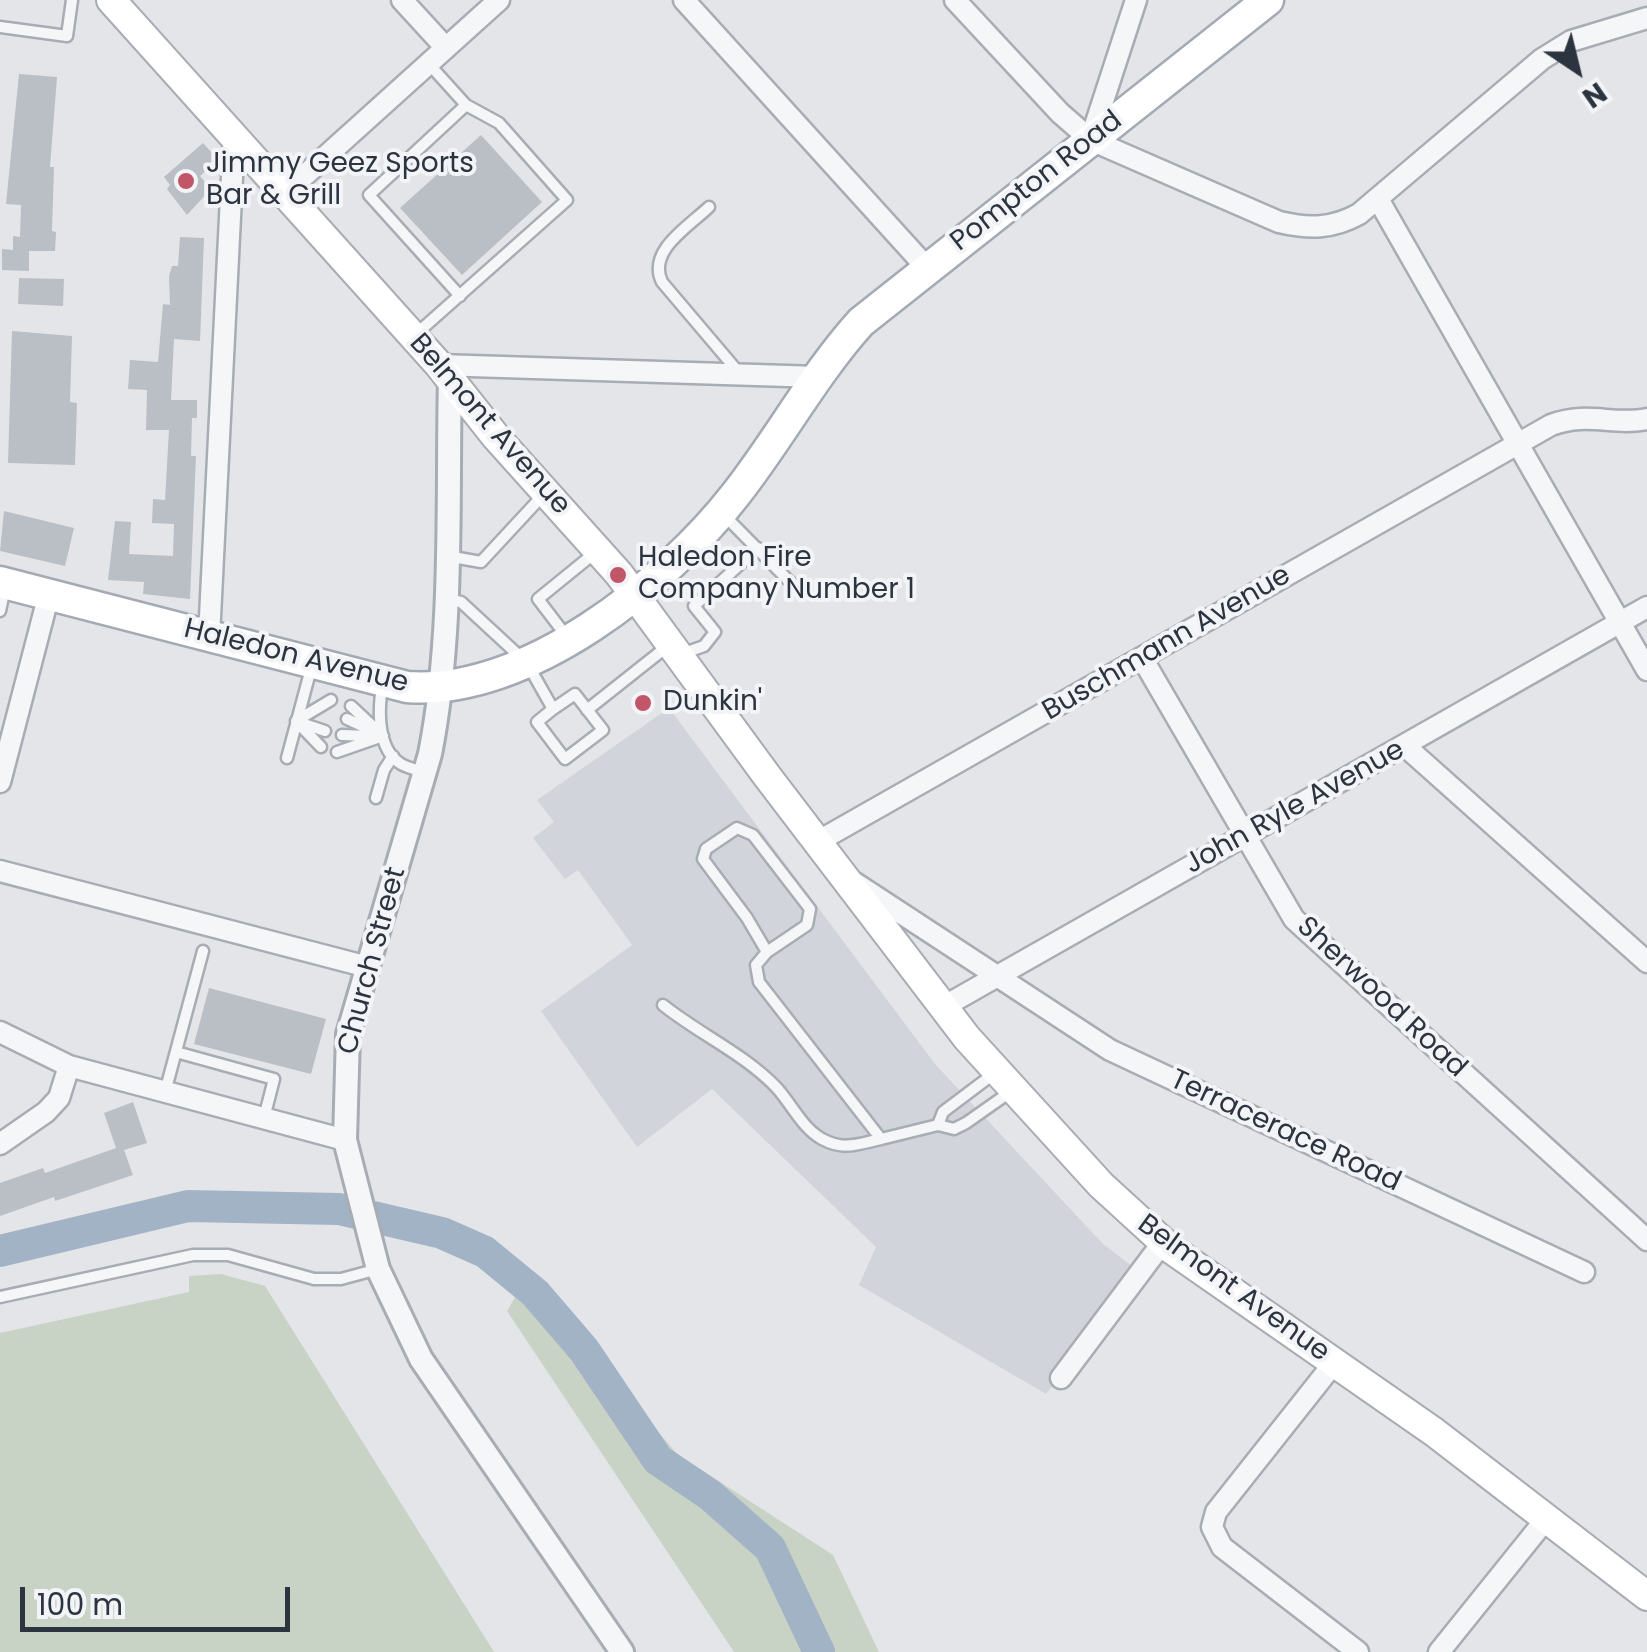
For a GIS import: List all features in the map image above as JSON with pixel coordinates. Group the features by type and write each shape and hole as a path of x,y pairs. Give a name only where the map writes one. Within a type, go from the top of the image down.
{"main road":[{"name":"Belmont Avenue","path":"111,0 414,336 681,650 817,842 942,1007 1101,1185 1163,1242 1434,1432 1647,1596"},
{"name":"Pompton Road","path":"722,512 861,322 1268,0"},
{"name":"Haledon Avenue","path":"2,592 49,594 312,664 407,686 441,687 478,680 570,641 634,594 722,512"}],"street":[{"path":"402,0 446,48"},
{"path":"285,194 499,0"},
{"path":"684,0 927,268"},
{"path":"955,0 1090,140 1301,228 1342,224 1378,199 1542,59 1571,41 1640,20"},
{"path":"1090,140 1136,0"},
{"path":"209,637 234,137"},
{"path":"1378,199 1647,670"},
{"path":"444,372 819,377"},
{"name":"Church Street","path":"444,372 446,556 441,687 425,773 348,1034 345,1140 374,1260 421,1359 622,1652"},
{"name":"Buschmann Avenue","path":"817,842 1550,425 1572,417 1647,419"},
{"path":"0,782 7,730 49,594"},
{"name":"John Ryle Avenue","path":"942,1007 1647,607"},
{"name":"Sherwood Road","path":"1142,658 1286,908 1307,933 1647,1240"},
{"path":"1405,746 1647,962"},
{"path":"0,871 368,967"},
{"name":"Belmont Avenue","path":"840,873 997,976"},
{"name":"Terracerace Road","path":"997,976 1110,1050 1584,1272"},
{"path":"0,1032 69,1066 345,1140"},
{"path":"0,1144 46,1112 59,1098 69,1066"},
{"path":"1061,1378 1163,1242"},
{"path":"1334,1363 1214,1517 1212,1527 1222,1547 1358,1652"},
{"path":"1440,1652 1546,1519"}],"lane":[{"path":"0,28 67,36 72,0"},
{"path":"414,336 567,200 499,123 466,105 429,64"},
{"path":"460,296 369,194 466,105"},
{"path":"709,207 664,249 657,272 747,375"},
{"path":"446,556 482,562 546,492"},
{"path":"722,512 792,584"},
{"path":"587,710 681,650 704,646 716,632 694,606 758,548"},
{"path":"570,641 538,599 597,550"},
{"path":"445,599 460,602 526,662 553,709"},
{"path":"287,758 312,664"},
{"path":"383,736 380,700 384,681"},
{"path":"575,694 603,730 565,759 537,722 553,709 575,694"},
{"path":"296,722 332,700"},
{"path":"351,706 383,736 399,763 425,773"},
{"path":"296,722 328,713"},
{"path":"347,719 383,736"},
{"path":"296,722 325,731"},
{"path":"296,722 321,747"},
{"path":"342,735 383,736"},
{"path":"338,752 383,736"},
{"path":"376,798 384,770 393,756"},
{"path":"767,952 703,859 706,849 737,828 754,835 810,909 808,925 767,952 756,965 760,982 881,1139"},
{"path":"165,1092 203,951"},
{"path":"663,1004 762,1076 812,1132 847,1148 938,1125 954,1129 1005,1080"},
{"path":"176,1052 274,1079 264,1118"},
{"path":"938,1125 942,1112 1005,1080"},
{"path":"0,1296 193,1255 228,1255 314,1279 341,1279 374,1260"}],"shaded area":[{"path":"669,708 935,1064 1103,1244 1141,1273 1046,1394 859,1285 876,1247 712,1089 637,1147 541,1011 632,945 578,870 565,879 533,838 554,822 537,800"},
{"path":"221,1274 265,1286 494,1652 0,1652 0,1333 189,1292 189,1276"},
{"path":"527,1277 677,1454 833,1555 879,1652 734,1652 507,1311"}],"building":[{"path":"19,74 57,77 50,167 54,167 55,251 29,251 29,271 2,270 2,249 13,250 13,236 20,237 21,205 6,204"},
{"path":"481,135 542,202 462,275 400,208"},
{"name":"Jimmy Geez Sports Bar & Grill","path":"203,143 214,155 213,165 200,176 211,189 187,215 167,189 170,185 164,177"},
{"path":"180,237 204,238 200,341 174,339 171,400 197,400 197,418 192,418 191,456 196,456 190,599 143,594 144,582 108,580 115,521 131,522 129,554 173,556 174,524 152,523 153,499 165,500 169,430 146,430 147,390 128,389 130,360 158,362 163,304 170,305 169,276 172,266 178,266"},
{"path":"19,278 64,279 63,306 18,304"},
{"path":"12,331 72,336 70,402 77,403 75,465 8,463"},
{"path":"4,511 74,528 65,566 0,551"},
{"path":"209,988 326,1019 311,1074 194,1044"},
{"path":"133,1102 147,1143 124,1150 133,1175 0,1216 0,1183 43,1168 45,1173 116,1148 104,1113"}],"waterway":[{"path":"0,1251 188,1206 339,1209 442,1233 485,1252 535,1293 584,1350 658,1460 710,1495 770,1548 819,1652"}],"place":[{"name":"Jimmy Geez Sports Bar & Grill","path":"186,181"},
{"name":"Haledon Fire Company Number 1","path":"618,575"},
{"name":"Dunkin'","path":"643,703"}]}
